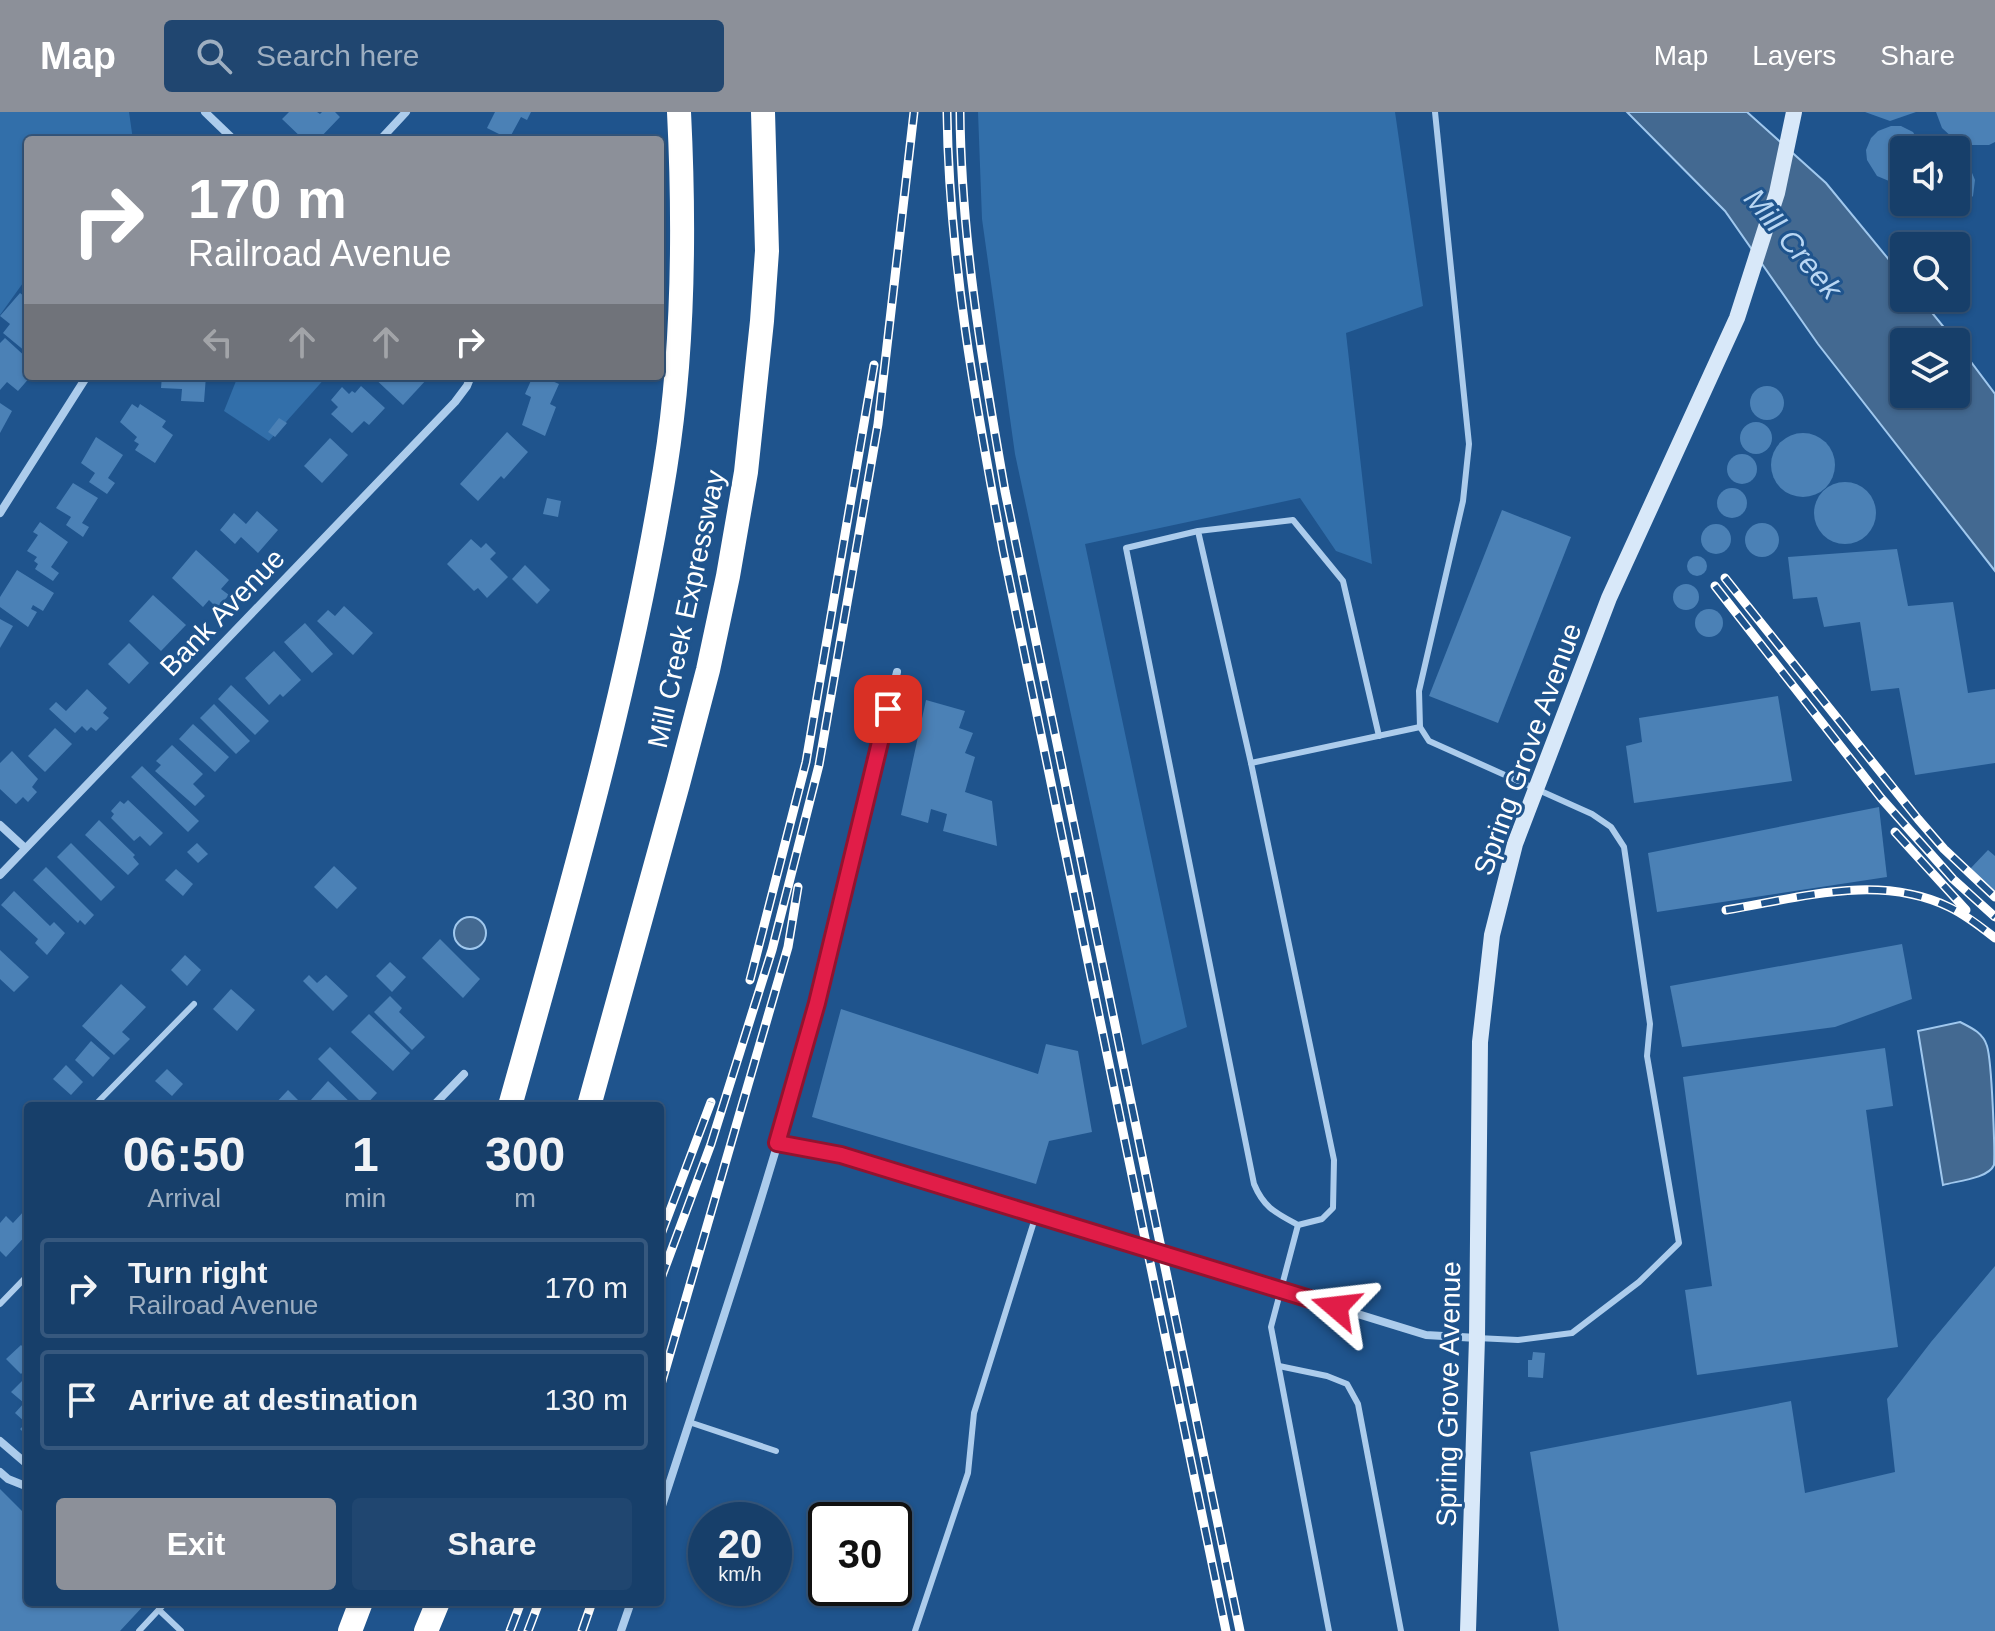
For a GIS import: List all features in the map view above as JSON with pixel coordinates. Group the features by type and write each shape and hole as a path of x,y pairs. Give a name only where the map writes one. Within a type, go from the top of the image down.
{"highway":[{"name":"Mill Creek Expressway","path":"511,1102 618,710 665,467 682,289 679,112"},
{"name":"Mill Creek Expressway","path":"590,1102 704,684 731,561 748,457 767,251 763,112"},
{"path":"350,1631 359,1606"},
{"path":"426,1631 436,1606"}],"main road":[{"name":"Spring Grove Avenue","path":"1468,1631 1477,1338 1480,1042 1492,935 1515,844 1609,598 1737,318 1777,193 1794,112"}],"street":[{"path":"205,112 230,136"},
{"path":"384,136 406,112"},
{"path":"0,513 84,380"},
{"name":"Bank Avenue","path":"0,875 455,402 469,380"},
{"path":"664,1500 777,1143 817,1003 897,672"},
{"path":"0,825 25,848"},
{"path":"437,1102 464,1074"},
{"path":"777,1143 841,1155 1426,1335 1477,1338"},
{"path":"0,1441 24,1462"},
{"path":"0,1472 24,1485"},
{"path":"621,1631 630,1606"}],"lane":[{"path":"1435,112 1469,444 1463,501 1419,691 1420,727 1429,741 1592,814 1611,827 1624,847 1650,1024 1647,1056 1679,1243 1639,1282 1572,1333 1518,1340 1477,1338"},
{"path":"1198,531 1251,763 1334,1160 1333,1208 1322,1219 1298,1225 1261,1201 1254,1184 1126,548 1198,531 1293,520 1343,581 1379,736"},
{"path":"1251,763 1420,727"},
{"path":"98,1102 194,1004"},
{"path":"915,1631 968,1473 974,1413 1036,1215"},
{"path":"1298,1225 1271,1327 1329,1631"},
{"path":"0,1304 24,1279"},
{"path":"1279,1366 1327,1376 1347,1384 1358,1404 1401,1631"},
{"path":"689,1422 776,1451"},
{"path":"139,1631 162,1606"},
{"path":"159,1610 181,1631"}],"shaded area":[{"path":"0,112 129,112 132,136 24,136 24,282 0,315"},
{"path":"978,112 1395,112 1423,306 1346,333 1372,564 1336,551 1300,498 1085,544 1187,1027 1142,1045 1015,454 982,219"},
{"path":"236,380 323,380 269,441 224,411"}],"water":[{"name":"Mill Creek","path":"1627,112 1747,112 1826,183 1890,261 1890,312 1931,312 1945,328 1890,328 1890,408 1970,408 1970,361 1995,394 1995,571 1818,344 1725,211"},
{"path":"470,917 481,922 486,933 481,944 470,949 459,944 454,933 459,922"},
{"path":"1960,1022 1980,1034 1987,1046 1992,1087 1994,1165 1979,1176 1943,1185 1918,1031"}],"building":[{"path":"289,112 335,112 340,117 322,136 300,136 282,119"},
{"path":"495,112 531,112 527,120 521,117 511,136 503,136 487,128"},
{"path":"1865,112 1916,112 1890,121"},
{"path":"1936,112 1995,112 1995,142 1989,145 1970,145 1970,136 1951,136 1942,128"},
{"path":"1901,126 1915,136 1890,136 1890,181 1877,176 1867,160 1866,150 1878,131"},
{"path":"1970,168 1975,180 1970,199"},
{"path":"20,293 24,296 24,350 3,333 10,324 0,316"},
{"path":"5,338 24,355 24,380 28,380 18,391 7,382 0,390 0,343"},
{"path":"162,380 206,380 204,402 181,401 182,389 161,388"},
{"path":"376,380 426,380 403,405"},
{"path":"531,380 550,380 559,384 550,404 556,407 545,436 522,425 531,397 525,394"},
{"path":"361,386 385,408 369,425 364,421 352,433 331,414 338,407 331,400 342,387 349,394 352,391 355,393"},
{"path":"1767,386 1779,391 1784,403 1779,415 1767,420 1755,415 1750,403 1755,391"},
{"path":"0,403 12,411 0,433"},
{"path":"132,404 138,408 140,404 166,421 162,427 173,435 155,463 135,450 139,444 134,441 137,437 120,422"},
{"path":"279,418 287,423 275,437 268,432"},
{"path":"1756,422 1767,427 1772,438 1767,449 1756,454 1745,449 1740,438 1745,427"},
{"path":"507,432 528,452 504,479 501,476 478,501 460,484"},
{"path":"1797,433 1809,433 1826,442 1833,453 1833,477 1826,488 1809,497 1797,497 1785,492 1776,483 1771,471 1771,459 1776,447 1785,438"},
{"path":"96,437 123,455 108,478 115,483 107,494 89,482 95,473 81,463"},
{"path":"330,438 348,455 322,483 304,466"},
{"path":"1742,454 1753,458 1757,469 1753,480 1742,484 1731,480 1727,469 1731,458"},
{"path":"1845,482 1857,484 1867,491 1874,501 1874,525 1867,535 1857,542 1845,544 1833,542 1823,535 1816,525 1814,513 1816,501 1823,491 1833,484"},
{"path":"73,483 98,498 82,523 89,527 83,537 66,525 71,517 56,508"},
{"path":"1732,488 1743,492 1747,503 1743,514 1732,518 1721,514 1717,503 1721,492"},
{"path":"547,498 561,501 558,517 543,514"},
{"path":"1502,510 1571,537 1498,723 1429,696"},
{"path":"257,511 278,530 258,553 241,537 235,544 220,530 234,513 246,524"},
{"path":"40,522 68,542 51,567 59,573 53,581 35,569 37,557 27,551 38,535 33,532"},
{"path":"1762,523 1774,528 1779,540 1774,552 1762,557 1750,552 1745,540 1750,528"},
{"path":"1716,524 1727,528 1731,539 1727,550 1716,554 1705,550 1701,539 1705,528"},
{"path":"471,539 481,548 486,543 496,553 490,559 508,577 487,598 478,588 474,591 447,564"},
{"path":"1897,549 1908,606 1953,602 1968,693 1995,689 1995,763 1915,775 1899,688 1871,691 1860,622 1824,627 1817,597 1793,599 1788,557"},
{"path":"196,550 229,580 221,589 229,595 217,608 209,600 203,607 172,578"},
{"path":"1693,556 1701,556 1707,566 1701,576 1693,576 1687,570 1687,562"},
{"path":"525,565 550,590 537,604 512,579"},
{"path":"17,570 54,593 43,611 33,605 31,609 37,612 28,627 0,607 0,597"},
{"path":"1686,584 1695,588 1699,597 1695,606 1686,610 1677,606 1673,597 1677,588"},
{"path":"153,595 186,625 161,651 129,621"},
{"path":"344,606 373,633 353,655 317,621 328,610 335,616"},
{"path":"1709,609 1719,613 1723,623 1719,633 1709,637 1699,633 1695,623 1699,613"},
{"path":"0,619 13,626 0,648"},
{"path":"305,623 333,654 312,673 284,642"},
{"path":"129,643 149,663 129,684 108,664"},
{"path":"274,651 301,680 269,705 245,678"},
{"path":"231,685 269,721 255,735 218,699"},
{"path":"87,689 107,708 103,713 109,718 96,731 91,727 87,731 82,726 75,733 49,709 56,702 66,711"},
{"path":"1778,696 1792,781 1634,803 1626,746 1642,742 1639,718"},
{"path":"926,700 965,711 959,728 973,733 965,753 975,757 965,792 992,801 997,846 943,831 947,814 931,809 928,823 901,815"},
{"path":"214,704 250,741 236,754 200,718"},
{"path":"193,724 229,757 215,772 179,739"},
{"path":"55,728 72,744 45,772 28,756"},
{"path":"172,745 203,774 193,784 205,796 195,806 155,771 161,765 156,761"},
{"path":"12,751 38,779 32,787 37,792 28,802 23,797 16,804 0,789 0,763"},
{"path":"142,766 199,821 188,832 131,777"},
{"path":"128,800 163,833 150,846 140,836 134,841 111,818 114,814 111,811 120,801 124,804"},
{"path":"1879,807 1887,877 1657,912 1648,853"},
{"path":"99,820 135,855 133,857 139,864 128,875 85,835"},
{"path":"71,843 115,887 101,901 57,857"},
{"path":"197,843 208,854 198,863 187,852"},
{"path":"1988,850 1995,856 1995,891 1969,870"},
{"path":"334,866 357,888 337,909 314,887"},
{"path":"46,867 94,915 85,925 80,920 78,923 33,880"},
{"path":"176,869 193,884 183,896 165,880"},
{"path":"14,891 50,926 54,922 65,933 47,955 35,943 38,939 1,905"},
{"path":"440,939 480,979 463,998 422,958"},
{"path":"1902,944 1912,999 1835,1027 1682,1047 1670,986"},
{"path":"0,950 29,977 14,992 0,979"},
{"path":"185,955 201,970 187,986 171,970"},
{"path":"390,962 406,977 392,992 376,976"},
{"path":"309,975 317,983 326,975 348,996 333,1011 303,981"},
{"path":"121,984 146,1007 122,1032 130,1039 114,1055 82,1026"},
{"path":"231,989 255,1010 237,1031 213,1009"},
{"path":"390,996 402,1008 399,1012 425,1037 412,1050 374,1012"},
{"path":"841,1009 1038,1074 1046,1044 1078,1051 1092,1132 1049,1141 1036,1184 812,1117"},
{"path":"369,1014 410,1053 393,1071 351,1032"},
{"path":"91,1041 110,1058 93,1077 75,1060"},
{"path":"330,1047 377,1093 369,1102 361,1102 318,1059"},
{"path":"1885,1048 1893,1106 1866,1110 1898,1347 1697,1375 1685,1290 1712,1286 1683,1077"},
{"path":"66,1065 83,1082 71,1095 53,1079"},
{"path":"167,1069 183,1084 172,1096 155,1081"},
{"path":"328,1081 350,1102 311,1102"},
{"path":"288,1090 300,1102 277,1102"},
{"path":"24,1211 24,1237 6,1257 0,1251 0,1223 6,1216 13,1223"},
{"path":"1995,1266 1995,1631 1559,1631 1530,1452 1791,1401 1805,1493 1895,1472 1887,1399"},
{"path":"21,1345 24,1348 24,1371 21,1374 6,1359"},
{"path":"1533,1352 1545,1353 1543,1378 1528,1377 1528,1360 1532,1360"},
{"path":"24,1379 24,1403 11,1392"},
{"path":"24,1403 24,1421 15,1413"},
{"path":"0,1489 24,1513 24,1606 143,1606 120,1631 0,1631"}],"railway":[{"path":"664,1270 711,1144 772,950 819,765 878,424 914,112"},
{"path":"947,112 958,277 993,496 1226,1631"},
{"path":"960,112 969,255 981,350 1005,491 1240,1631"},
{"path":"750,980 806,762 874,365"},
{"path":"1725,578 1918,819 1944,849 1995,897"},
{"path":"1715,586 1881,798 1953,879 1995,917"},
{"path":"1895,832 1966,910"},
{"path":"664,1374 788,947 798,887"},
{"path":"1726,910 1839,891 1895,891 1949,907 1995,938"},
{"path":"664,1226 711,1102"},
{"path":"510,1631 519,1606"},
{"path":"528,1631 537,1606"},
{"path":"582,1631 591,1606"}],"route":[{"path":"888,709 817,1003 777,1143 841,1155 1336,1307"}]}
